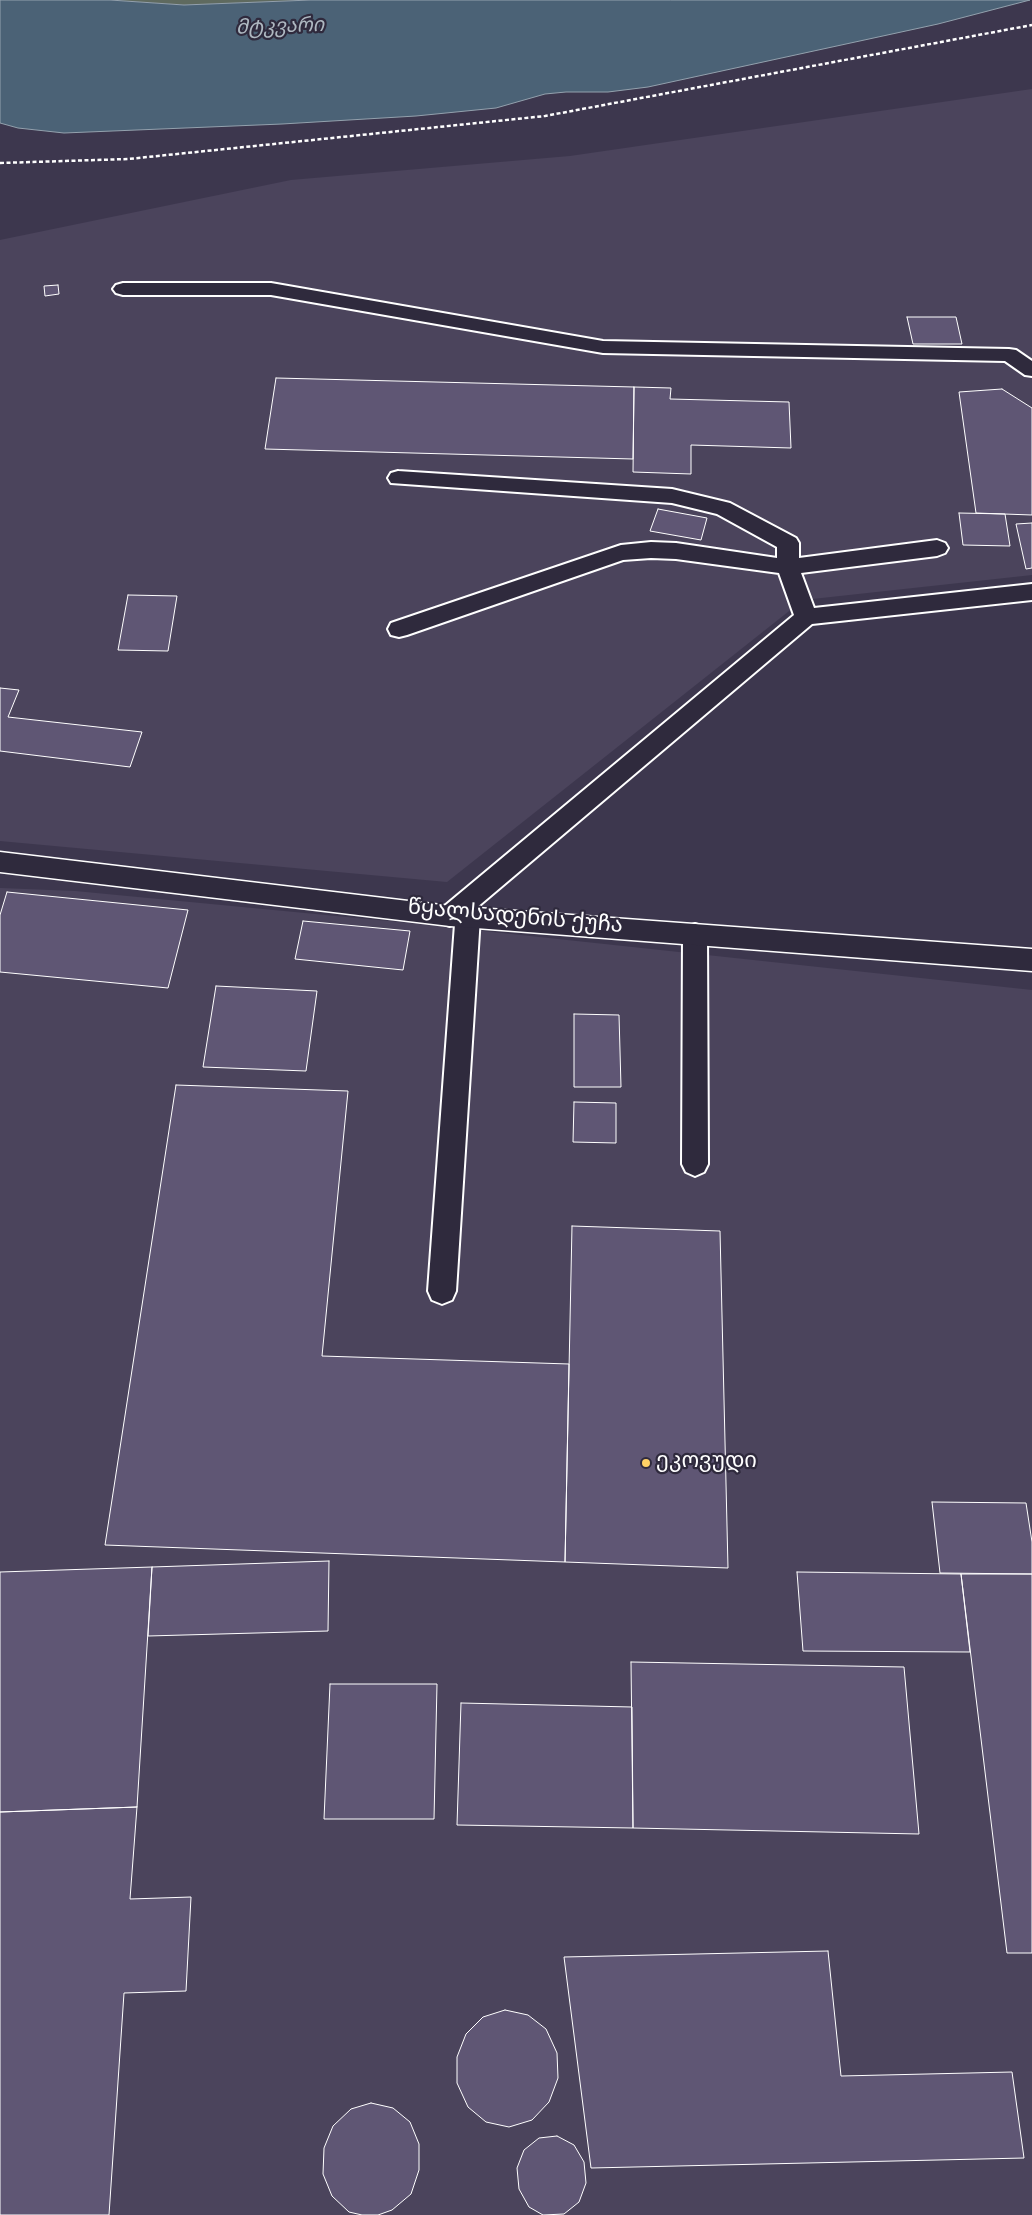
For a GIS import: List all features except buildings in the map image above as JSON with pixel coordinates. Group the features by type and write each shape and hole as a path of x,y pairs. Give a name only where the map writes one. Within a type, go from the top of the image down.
{"street":[{"name":"წყალსადენის ქუჩა","path":"0,862 459,916 1032,960"}],"lane":[{"path":"123,289 271,289 603,347 1009,355 1032,370"},
{"path":"398,478 672,496 723,508 788,543 788,567 806,617"},
{"path":"398,629 621,553 651,550 676,551 788,567 937,548"},
{"path":"442,1291 459,916 806,617 1032,592"},
{"path":"695,934 695,1164"}],"path":[{"path":"0,163 128,159 545,116 1032,25"}],"shaded area":[{"path":"1032,89 1032,575 803,600 447,882 0,841 0,240 291,180 570,156"},
{"path":"0,888 75,891 409,923 1032,990 1032,2215 0,2215"}],"green space":[{"path":"110,0 311,0 184,5"}],"water":[{"name":"მტკვარი","path":"0,0 110,0 184,5 311,0 1030,0 938,24 648,87 608,92 545,94 496,108 416,116 282,124 64,133 18,128 0,123"}],"place":[{"name":"ეკოვუდი","path":"646,1463"}]}
